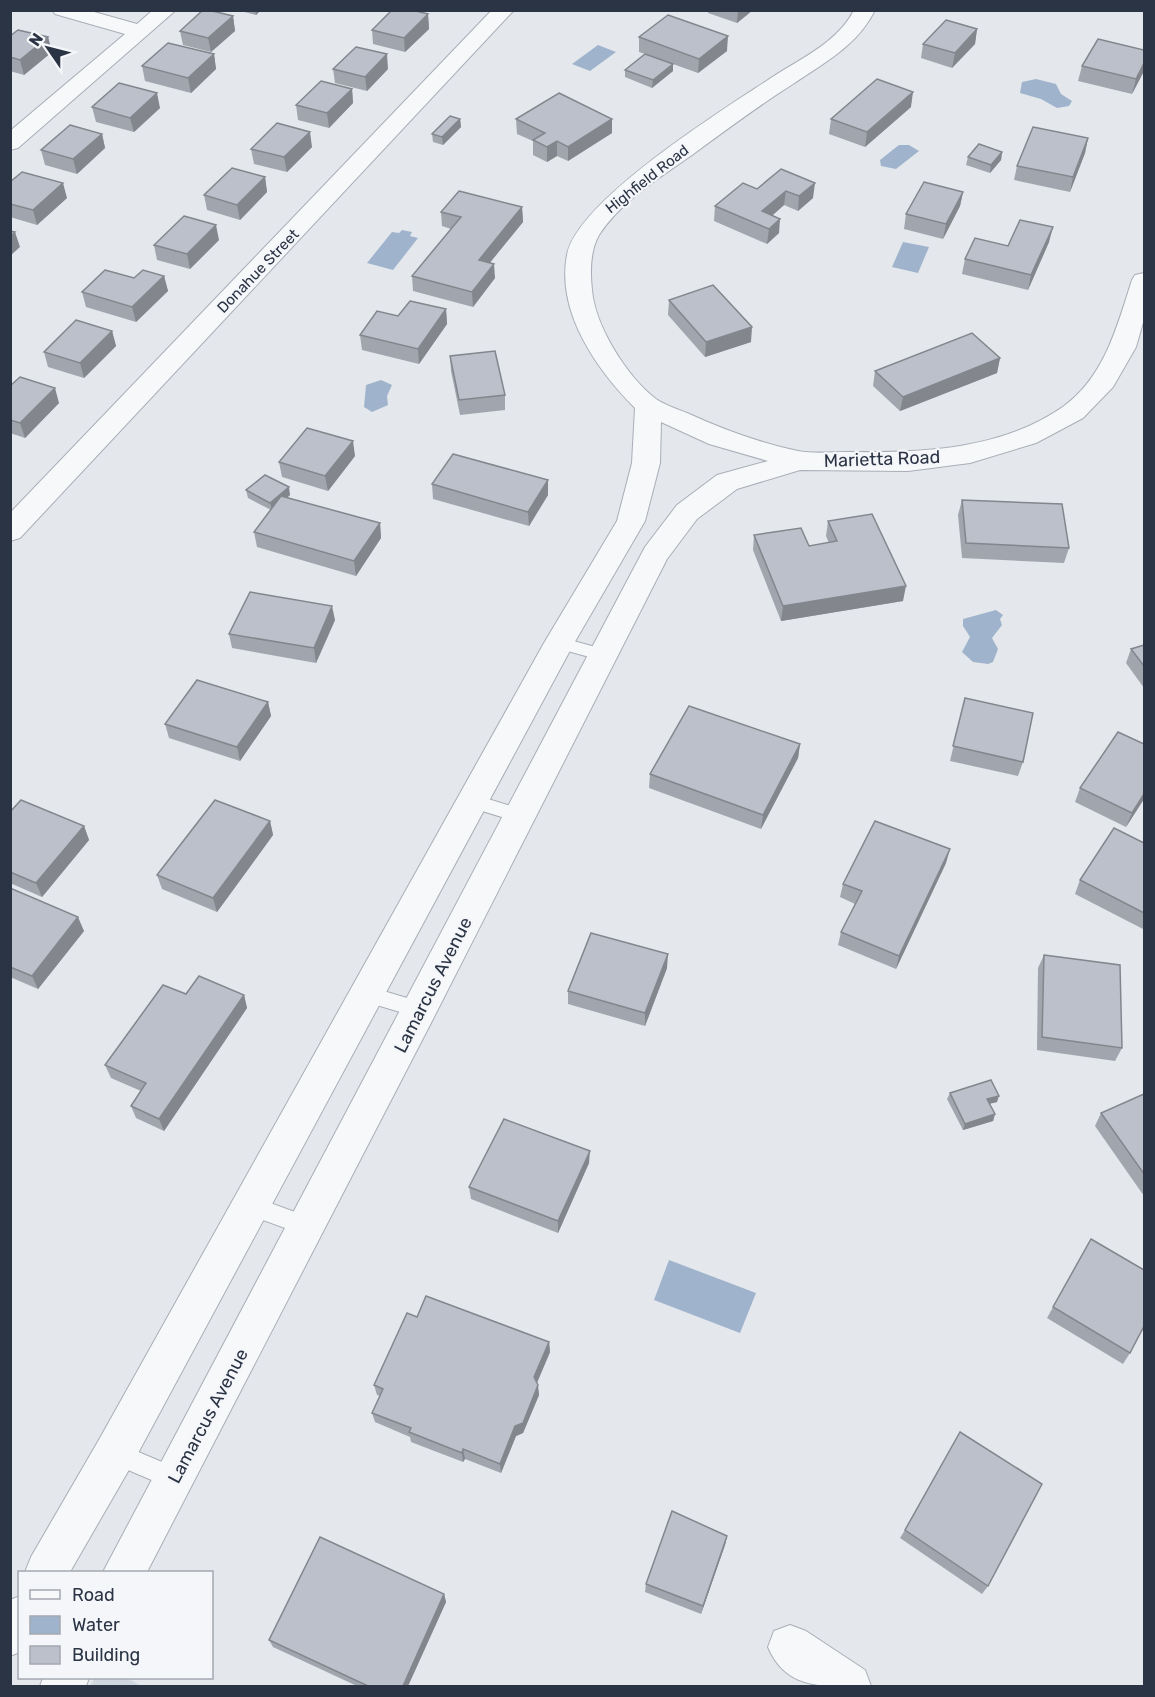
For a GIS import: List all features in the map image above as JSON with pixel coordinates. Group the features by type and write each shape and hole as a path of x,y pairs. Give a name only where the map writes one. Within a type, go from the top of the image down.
{"street":[{"path":"62,10 141,32"},
{"path":"10,143 166,10"},
{"name":"Donahue Street","path":"10,531 504,10"},
{"name":"Highfield Road","path":"648,406 624,382 594,337 579,292 579,255 586,237 604,212 637,183 756,98 829,50 857,26 865,10"},
{"name":"Marietta Road","path":"648,406 719,438 801,461 908,462 970,454 1026,437 1074,412 1104,381 1123,347 1144,281"},
{"path":"47,1571 115,1453 559,643 631,521 646,463 648,406"},
{"name":"Lamarcus Avenue","path":"125,1571 308,1226 655,554 687,512 728,482 801,461"},
{"path":"10,1634 18,1621"},
{"path":"790,1647 849,1686"}],"lane":[{"path":"559,643 604,655"},
{"path":"472,801 521,816"},
{"path":"367,994 420,1010"},
{"path":"251,1206 308,1226"},
{"path":"115,1453 175,1479"}],"shaded area":[{"path":"94,1679 129,1679 141,1686 90,1686"}],"water":[{"path":"598,45 616,52 590,71 572,64"},
{"path":"1036,79 1056,84 1061,94 1072,101 1069,106 1057,108 1041,99 1020,93 1022,82"},
{"path":"899,145 909,145 919,151 896,169 881,166 880,160"},
{"path":"402,230 412,232 410,236 418,238 393,270 367,263 392,232 399,233"},
{"path":"903,242 929,247 918,273 892,267"},
{"path":"381,380 392,385 387,396 388,405 372,412 364,407 366,385"},
{"path":"996,610 1003,615 1000,619 1002,625 992,638 998,649 993,662 988,664 973,662 962,652 970,637 963,626 963,619"},
{"path":"669,1260 756,1293 740,1333 654,1300"}],"building":[{"path":"203,10 233,16 208,38 180,31"},
{"path":"392,10 412,10 428,14 404,38 372,30"},
{"path":"668,15 728,36 699,59 639,37"},
{"path":"946,20 977,29 955,53 923,44"},
{"path":"18,30 48,37 20,60 10,57 10,36"},
{"path":"1098,39 1144,50 1144,63 1136,79 1082,66"},
{"path":"168,43 214,54 188,78 142,66"},
{"path":"356,47 387,54 365,77 333,69"},
{"path":"645,54 673,64 653,80 625,70"},
{"path":"877,79 913,92 867,132 831,119"},
{"path":"321,81 352,89 327,113 296,105"},
{"path":"119,83 157,93 130,118 92,107"},
{"path":"559,93 612,119 568,147 557,141 547,147 533,140 545,133 516,119"},
{"path":"450,116 460,119 442,137 432,134"},
{"path":"277,123 310,132 284,157 251,149"},
{"path":"70,125 102,134 73,159 41,150"},
{"path":"1033,127 1088,138 1073,177 1017,166"},
{"path":"979,144 1002,152 991,165 968,157"},
{"path":"232,168 265,177 237,205 204,195"},
{"path":"781,169 815,183 799,196 786,191 762,211 780,219 769,229 715,206 743,183 757,189"},
{"path":"22,172 63,183 33,210 10,204 10,182"},
{"path":"924,182 963,192 946,224 906,214"},
{"path":"459,191 522,207 479,260 494,264 472,292 412,276 461,217 441,212"},
{"path":"184,216 216,225 187,254 154,245"},
{"path":"1020,220 1053,227 1031,275 965,259 975,238 1008,246"},
{"path":"105,270 134,278 143,270 164,276 132,307 82,292"},
{"path":"713,285 752,327 706,342 669,300"},
{"path":"410,301 446,309 418,349 360,335 377,311 398,316"},
{"path":"76,320 112,331 80,363 44,352"},
{"path":"972,333 1000,358 903,397 875,371"},
{"path":"495,351 505,395 459,400 450,356"},
{"path":"20,377 55,388 20,423 10,420 10,386"},
{"path":"307,428 353,441 325,476 279,462"},
{"path":"453,454 548,480 528,512 432,484"},
{"path":"265,475 289,487 270,503 246,490"},
{"path":"281,496 380,523 354,561 254,532"},
{"path":"962,500 1062,504 1069,548 966,543"},
{"path":"872,514 906,586 783,606 754,535 801,528 809,546 837,541 828,521"},
{"path":"250,592 332,606 314,648 229,634"},
{"path":"1144,645 1144,666 1131,649"},
{"path":"197,680 268,702 237,747 165,724"},
{"path":"965,698 1033,713 1023,762 953,746"},
{"path":"689,706 800,744 763,815 650,774"},
{"path":"1118,732 1144,744 1144,794 1132,813 1080,788"},
{"path":"21,800 84,826 36,883 10,872 10,812"},
{"path":"215,800 270,821 213,898 157,875"},
{"path":"875,821 950,849 899,956 841,932 862,891 843,884"},
{"path":"1114,828 1144,843 1144,913 1080,880"},
{"path":"10,888 78,917 32,976 10,967"},
{"path":"591,933 668,954 645,1013 568,991"},
{"path":"1044,955 1120,965 1122,1048 1042,1037"},
{"path":"199,976 244,995 159,1119 131,1106 146,1083 105,1065 163,985 186,994"},
{"path":"991,1080 999,1096 987,1099 995,1114 965,1124 950,1093"},
{"path":"1144,1094 1144,1174 1101,1113"},
{"path":"504,1119 590,1151 558,1221 469,1187"},
{"path":"1091,1239 1144,1270 1144,1326 1130,1353 1053,1307"},
{"path":"426,1296 549,1342 534,1377 538,1385 523,1423 515,1426 500,1464 463,1449 462,1453 409,1432 411,1428 372,1413 383,1389 374,1385 407,1313 417,1317"},
{"path":"960,1432 1042,1484 988,1586 905,1530"},
{"path":"672,1511 727,1536 703,1606 646,1584"},
{"path":"320,1537 444,1594 403,1686 368,1686 269,1640"}]}
